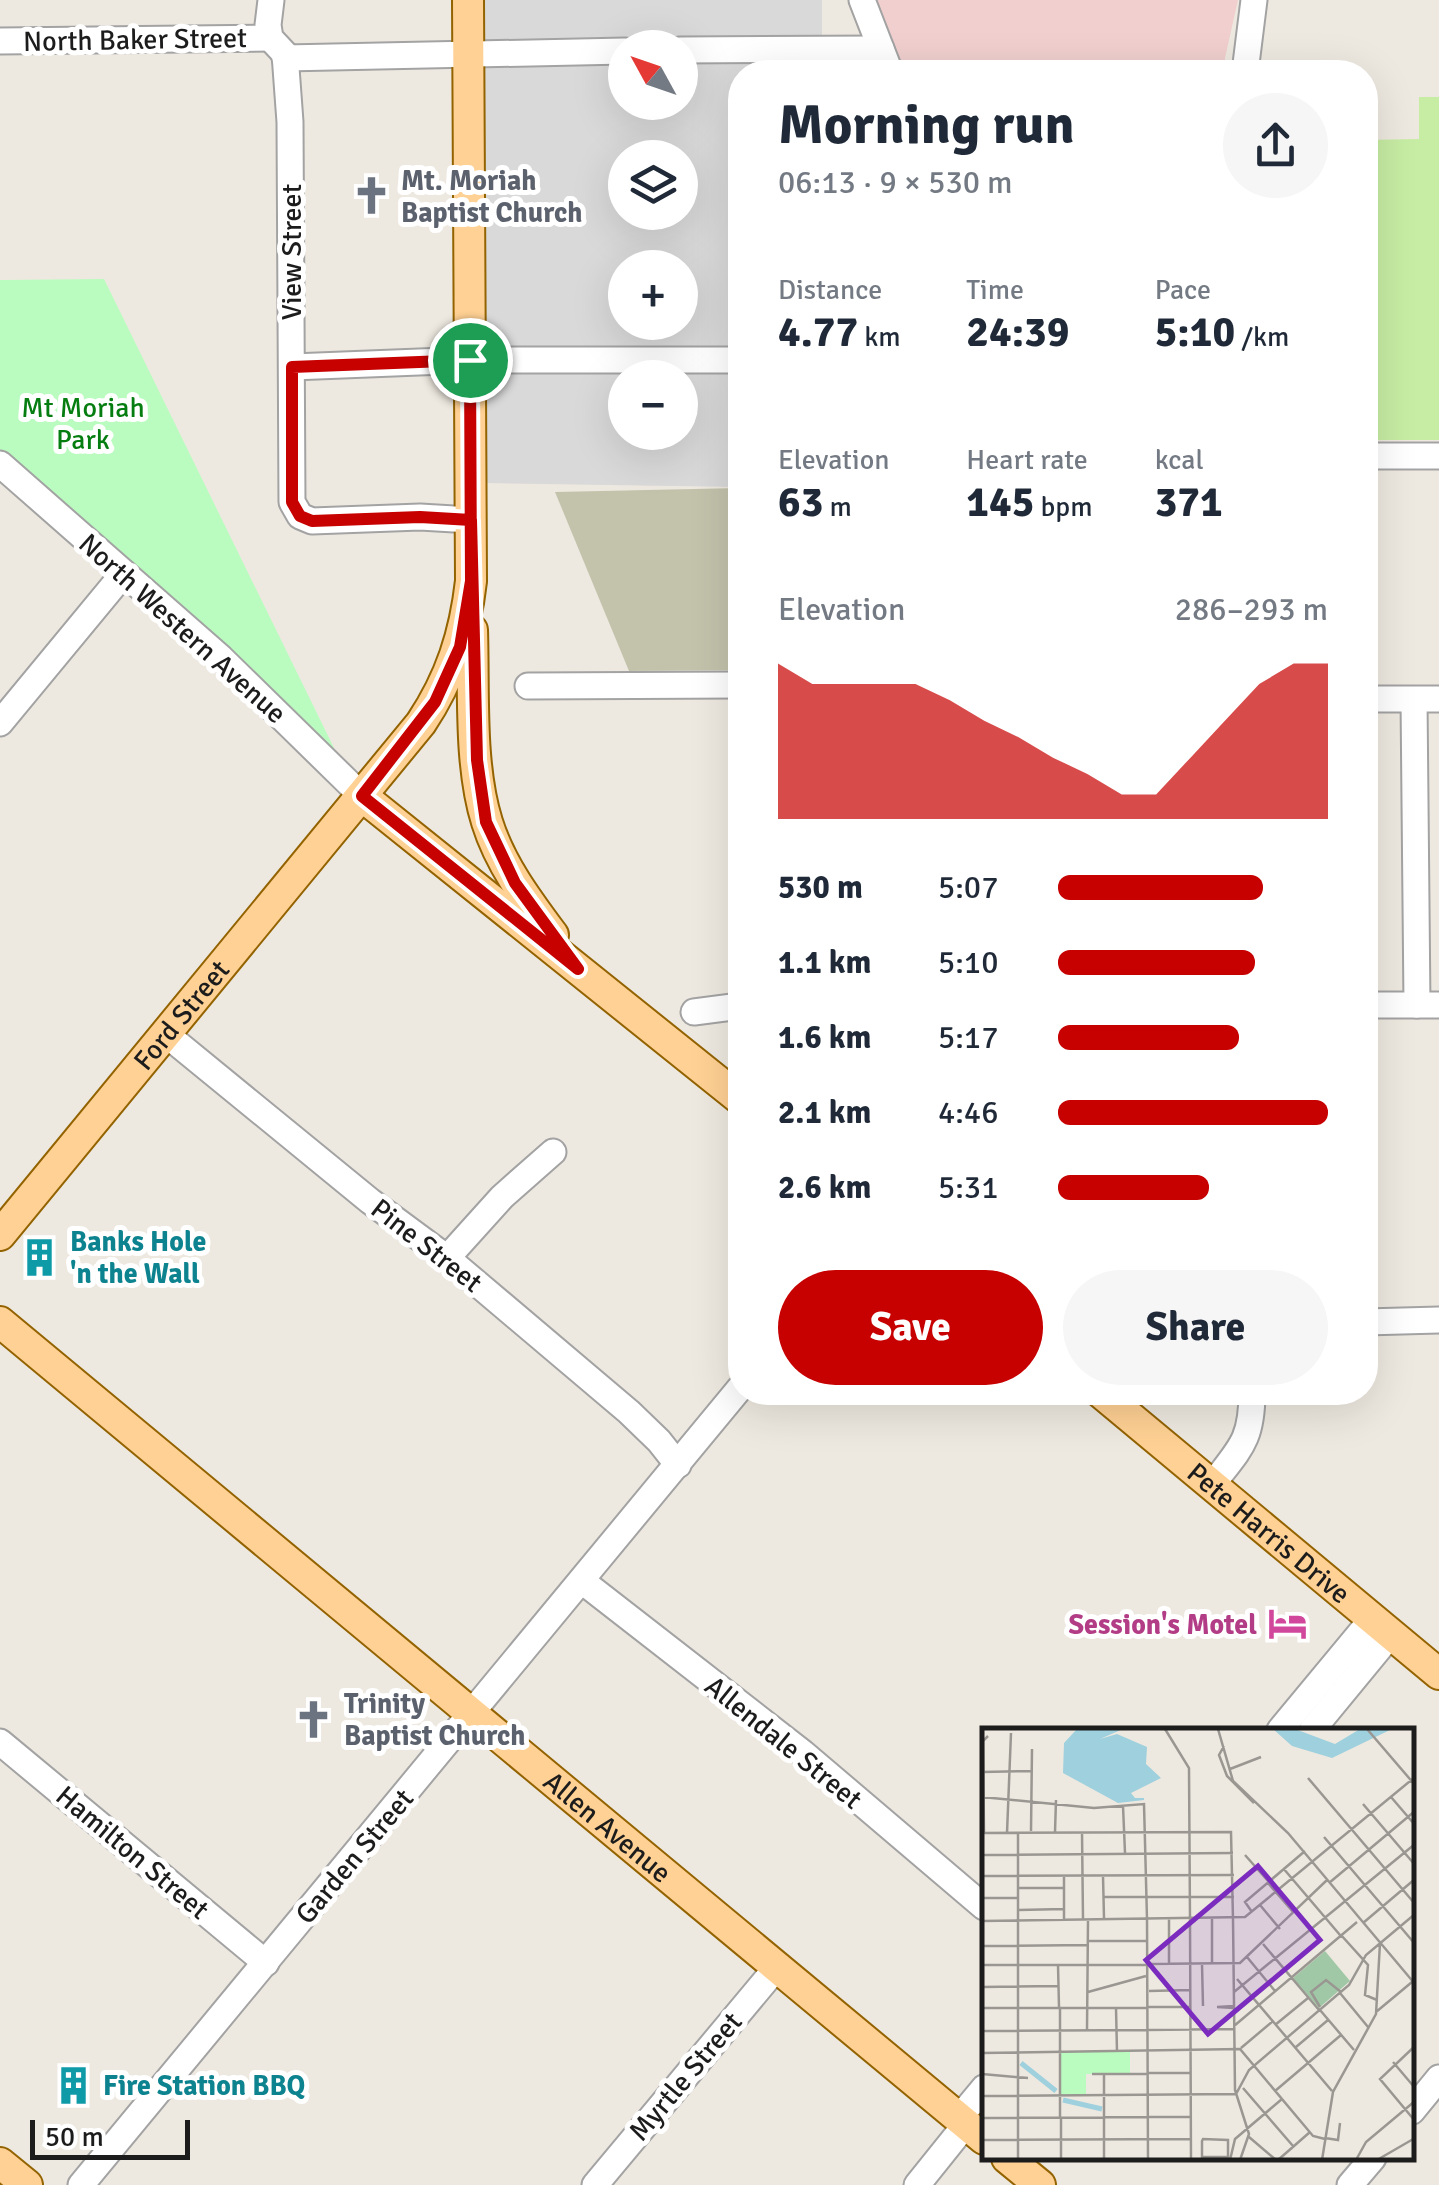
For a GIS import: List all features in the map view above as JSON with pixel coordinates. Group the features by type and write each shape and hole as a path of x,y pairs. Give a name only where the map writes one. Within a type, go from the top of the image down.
{"main road":[{"path":"468,0 471,581 477,760 486,822 515,883 578,969"},
{"name":"Ford Street","path":"0,1235 421,722 445,684 460,647 471,581"},
{"path":"362,796 728,1089"},
{"name":"Allen Avenue","path":"0,1322 974,2128"},
{"name":"Pete Harris Drive","path":"1116,1405 1439,1674"},
{"path":"1009,2160 1040,2185"},
{"path":"0,2162 27,2185"}],"street":[{"name":"View Street","path":"271,0 268,25 278,48 292,189 292,502 300,516 312,521 420,517 471,520"},
{"path":"698,51 886,60 862,0"},
{"path":"1246,60 1254,0"},
{"name":"North Baker Street","path":"0,40 469,52 608,51"},
{"path":"292,367 470,360 728,360"},
{"path":"1378,456 1439,456"},
{"name":"North Western Avenue","path":"0,464 221,658 362,796"},
{"path":"0,724 124,573"},
{"path":"528,686 728,685"},
{"path":"1378,699 1426,700 1428,1005 1378,1005"},
{"path":"694,1012 728,1008"},
{"name":"Pine Street","path":"167,1035 370,1201 447,1258 629,1412 678,1466"},
{"path":"447,1258 502,1197 553,1152"},
{"path":"1378,1322 1439,1320"},
{"name":"Garden Street","path":"81,2185 728,1403"},
{"path":"1212,1485 1251,1427 1252,1405"},
{"name":"Allendale Street","path":"582,1581 803,1753 982,1905"},
{"path":"1282,1728 1381,1626"},
{"path":"1313,1728 1381,1626"},
{"name":"Hamilton Street","path":"0,1742 266,1963"},
{"name":"Myrtle Street","path":"594,2185 776,1967"},
{"path":"1414,2109 1439,2078"},
{"path":"917,2185 974,2128 982,2096"},
{"path":"1350,2185 1370,2160"}],"shaded area":[{"path":"482,0 822,0 822,60 728,60 728,487 483,483"},
{"path":"871,0 1238,0 1225,60 896,60"},
{"path":"728,488 728,670 629,671 555,492"}],"green space":[{"path":"1419,97 1439,97 1439,440 1378,440 1378,140 1419,139"},
{"name":"Mt Moriah Park","path":"104,279 335,750 317,752 0,464 0,280"}],"place":[{"name":"Mt. Moriah Baptist Church","path":"371,196"},
{"name":"Banks Hole 'n the Wall","path":"40,1257"},
{"name":"Session's Motel","path":"1287,1624"},
{"name":"Trinity Baptist Church","path":"314,1719"},
{"name":"Fire Station BBQ","path":"73,2085"}],"route":[{"path":"470,360 292,367 292,502 300,516 312,521 420,517 471,520 477,760 486,822 515,883 578,969 362,796 435,702 460,647 471,581 471,520 470,360"}]}
